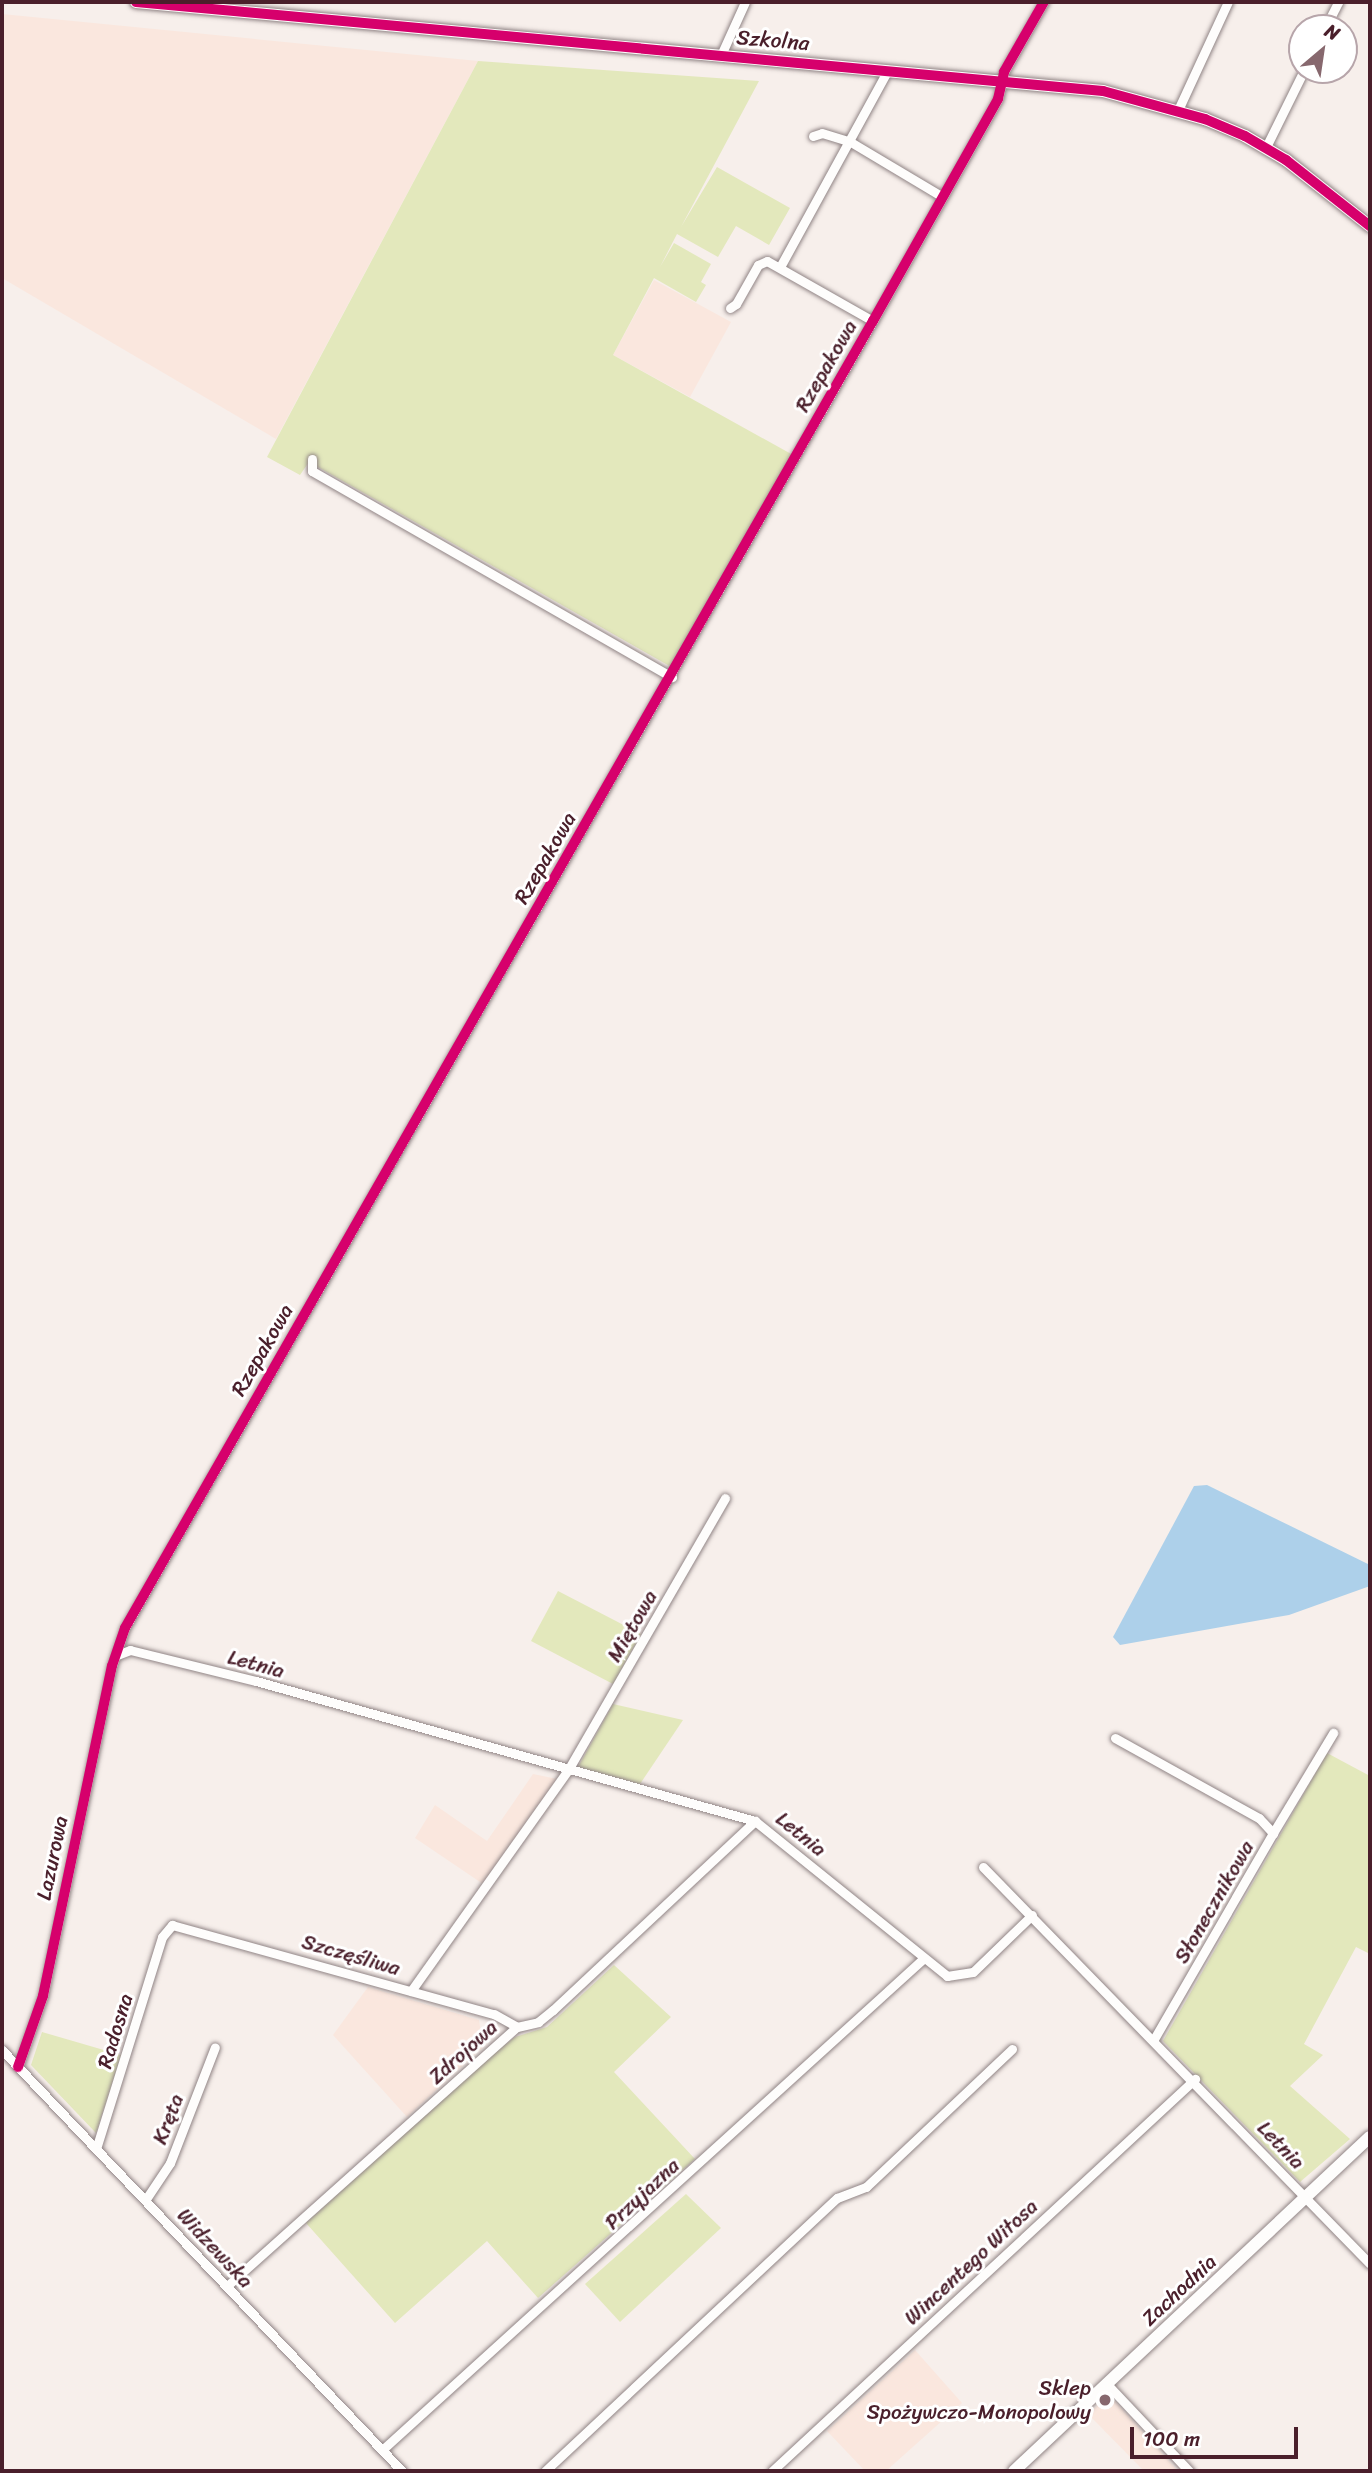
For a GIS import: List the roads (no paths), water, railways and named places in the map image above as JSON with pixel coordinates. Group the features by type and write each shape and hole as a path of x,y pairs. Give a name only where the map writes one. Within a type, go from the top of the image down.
{"street":[{"name":"Szkolna","path":"136,2 1003,79 1102,92 1178,110 1266,147 1370,226"},
{"path":"721,55 745,2"},
{"name":"Rzepakowa","path":"117,1655 125,1628 672,677 943,197 1001,93 1003,79 1044,2"},
{"path":"1178,110 1228,2"},
{"path":"779,267 888,70"},
{"path":"1266,147 1297,84"},
{"path":"813,136 822,132 849,141 943,197"},
{"path":"730,308 736,304 761,262 779,267 873,321"},
{"path":"312,459 312,471 672,677"},
{"name":"Miętowa","path":"411,1991 568,1770 725,1498"},
{"name":"Letnia","path":"117,1655 130,1650 243,1678 755,1821 922,1959 947,1976 964,1976 1032,1914 1195,2079 1370,2264"},
{"name":"Lazurowa","path":"18,2067 43,1996 117,1655"},
{"path":"1273,1833 1334,1733"},
{"name":"Słonecznikowa","path":"1115,1738 1259,1818 1273,1833 1154,2039"},
{"name":"Zdrojowa","path":"227,2286 517,2027 538,2022 554,2010 755,1821"},
{"path":"983,1867 1032,1914"},
{"name":"Szczęśliwa","path":"172,1925 494,2014 517,2027"},
{"name":"Radosna","path":"96,2149 162,1937 172,1925"},
{"name":"Przyjazna","path":"382,2450 922,1959"},
{"name":"Kręta","path":"146,2199 170,2163 215,2048"},
{"path":"545,2471 837,2198 866,2187 1012,2049"},
{"name":"Widzewska","path":"2,2050 402,2471"},
{"name":"Wincentego Witosa","path":"772,2471 1195,2079"},
{"name":"Zachodnia","path":"1014,2471 1370,2137"},
{"path":"1107,2385 1189,2471"}],"water":[{"path":"1207,1485 1370,1565 1370,1586 1289,1615 1120,1645 1113,1637 1194,1486"}],"place":[{"name":"Sklep Spożywczo-Monopolowy","path":"1105,2400"}]}
